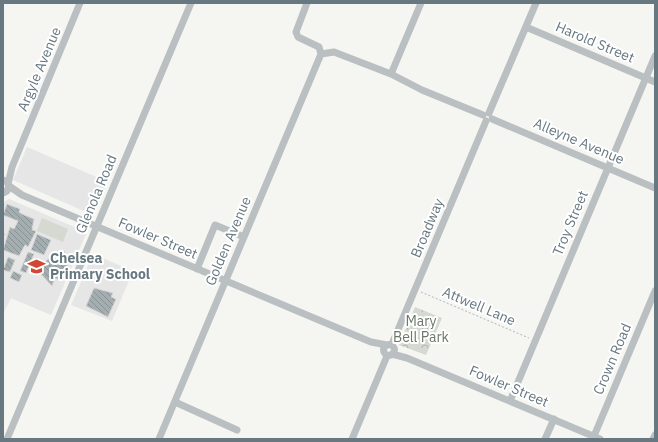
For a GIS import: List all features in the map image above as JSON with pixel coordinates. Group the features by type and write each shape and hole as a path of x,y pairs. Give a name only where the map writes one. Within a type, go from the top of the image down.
{"street":[{"name":"Argyle Avenue","path":"5,188 12,167 80,3"},
{"name":"Glenola Road","path":"7,439 191,3"},
{"path":"307,3 297,25 296,34 301,39 319,47 321,54"},
{"path":"391,74 421,3"},
{"name":"Broadway","path":"352,439 536,3"},
{"name":"Harold Street","path":"526,27 655,82"},
{"name":"Alleyne Avenue","path":"321,54 334,52 391,74 422,90 655,188"},
{"name":"Golden Avenue","path":"159,439 321,54"},
{"name":"Troy Street","path":"510,401 655,56"},
{"name":"Fowler Street","path":"5,188 371,342 376,348 389,350 597,438"},
{"path":"197,268 215,225 244,237"},
{"name":"Crown Road","path":"597,438 655,291"},
{"path":"175,402 237,430"},
{"path":"545,439 554,419"},
{"path":"653,439 655,435"}],"path":[{"path":"3,234 7,235"},
{"name":"Attwell Lane","path":"415,290 535,340"}],"shaded area":[{"name":"Chelsea Primary School","path":"27,147 108,182 93,215 13,180"},
{"name":"Chelsea Primary School","path":"9,199 84,231 86,234 51,315 11,298 3,314 3,205 5,201"},
{"path":"93,254 133,271 112,321 71,305"}],"green space":[{"path":"42,218 68,229 63,242 37,231"},
{"name":"Mary Bell Park","path":"415,307 442,318 426,355 399,345"}],"building":[{"path":"7,204 20,209 19,212 34,219 32,230 36,231 28,247 25,245 19,256 3,250 10,227 14,229 18,221 3,215"},
{"path":"37,234 51,240 44,255 31,250"},
{"path":"60,251 65,252 63,261 68,263 62,281 55,278 52,286 41,274 43,272 39,267 53,255 55,257"},
{"path":"28,252 34,254 26,273 20,271"},
{"path":"8,257 15,260 10,272 3,270"},
{"path":"13,271 22,275 19,282 10,278"},
{"path":"94,288 113,293 111,297 116,299 108,317 86,306"}],"place":[{"name":"Chelsea Primary School","path":"37,266"}]}
